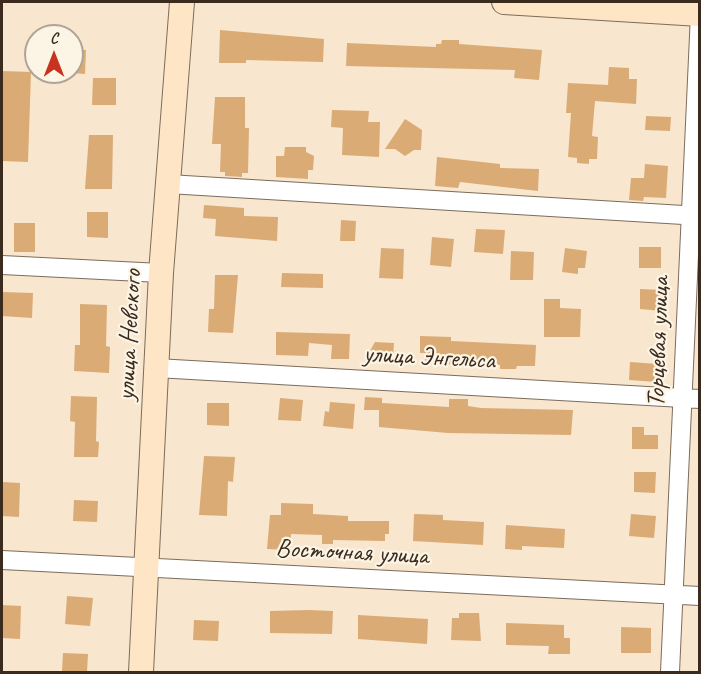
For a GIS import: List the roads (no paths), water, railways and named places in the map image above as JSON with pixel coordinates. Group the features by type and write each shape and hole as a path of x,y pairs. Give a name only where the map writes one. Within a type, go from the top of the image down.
{"street":[{"name":"улица Невского","path":"141,672 161,273 182,2"},
{"path":"504,2 699,14"},
{"name":"Торцевая улица","path":"670,672 673,595 691,399 699,2"},
{"path":"168,184 695,216"},
{"path":"2,265 161,273"},
{"name":"улица Энгельса","path":"156,368 691,399"},
{"name":"Восточная улица","path":"2,560 699,596"}]}
